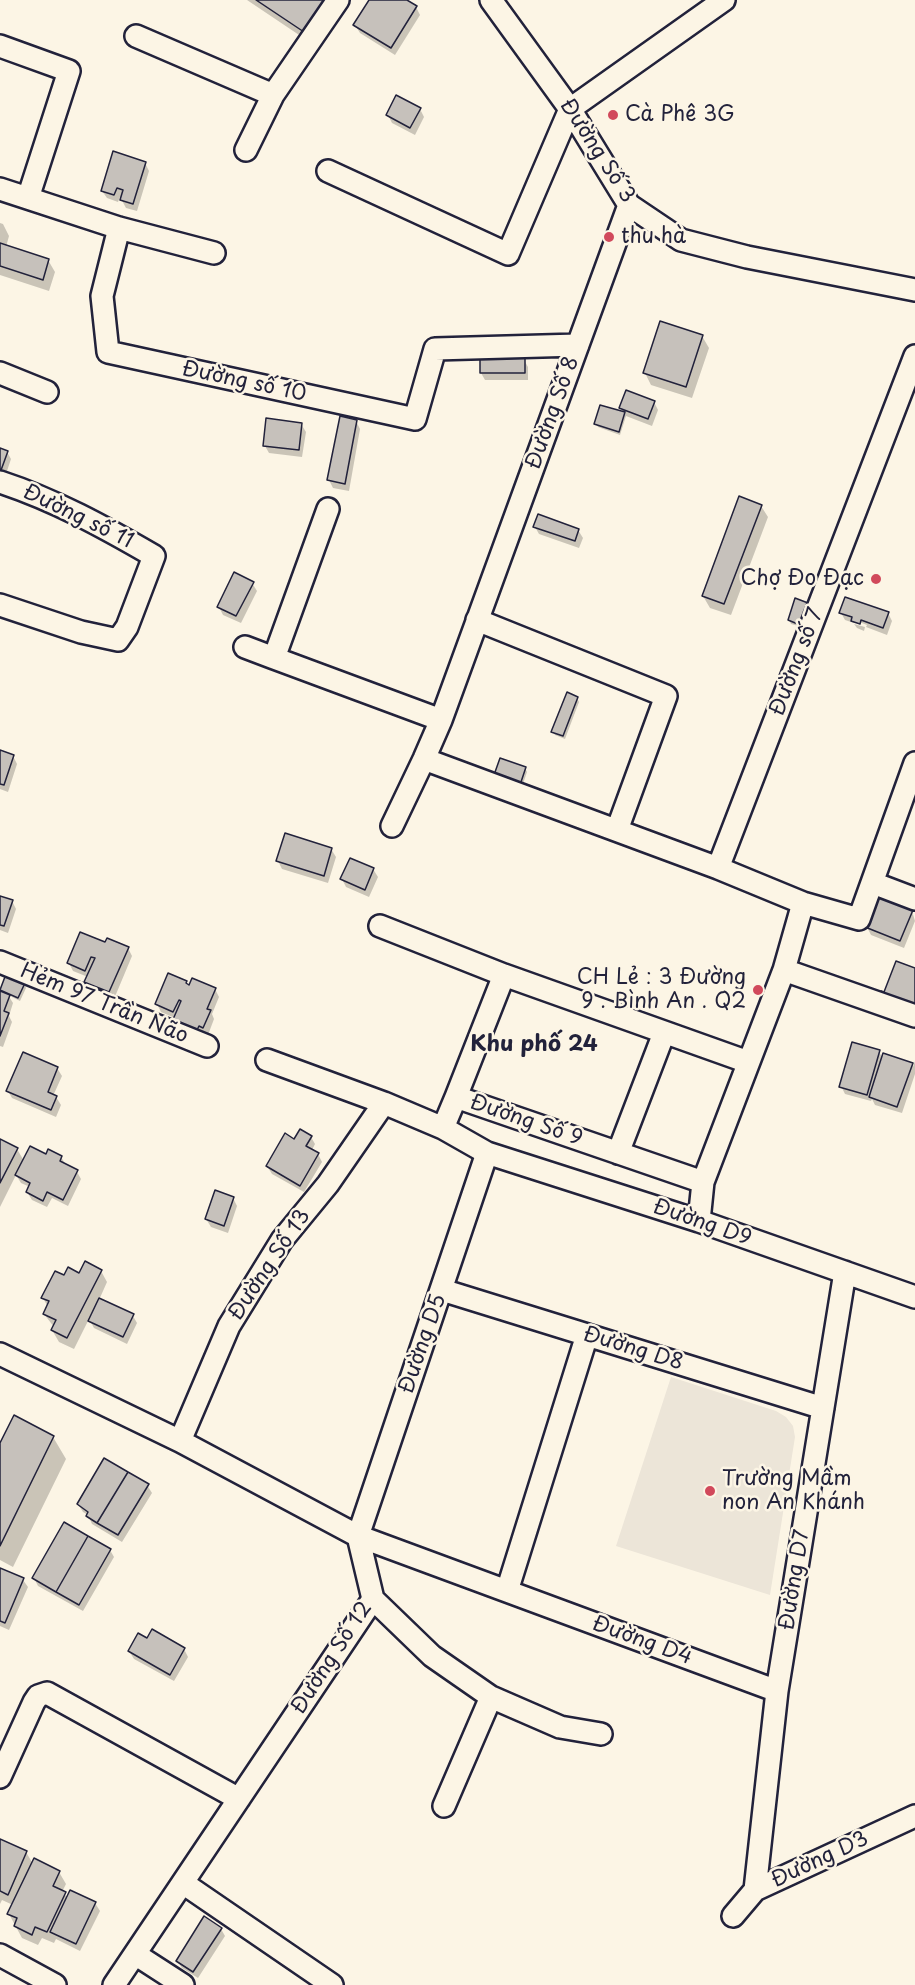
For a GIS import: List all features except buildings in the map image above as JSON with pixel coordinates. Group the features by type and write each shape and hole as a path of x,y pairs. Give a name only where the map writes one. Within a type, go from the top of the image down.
{"street":[{"path":"246,150 273,95 338,0"},
{"name":"Đường Số 3","path":"491,0 570,109 629,205 681,240 747,257 915,290"},
{"path":"328,171 508,254 570,109 724,0"},
{"path":"136,36 273,95"},
{"path":"0,46 69,71 28,198"},
{"path":"0,189 119,228 214,253"},
{"name":"Đường Số 8","path":"392,826 441,720 629,205"},
{"name":"Đường số 10","path":"119,228 102,296 108,352 415,419 435,349 578,345"},
{"name":"Đường số 7","path":"718,868 915,356"},
{"path":"0,373 47,392"},
{"name":"Đường số 11","path":"0,482 49,499 154,556 127,627 118,640 81,632 0,606"},
{"path":"274,658 328,509"},
{"path":"477,621 666,696 617,830"},
{"path":"245,648 441,720"},
{"path":"424,759 718,868 803,903 859,919 915,763"},
{"path":"873,883 915,899"},
{"path":"699,1221 703,1182 784,970 803,903"},
{"path":"380,926 504,975 748,1062"},
{"name":"Hẻm 97 Trần Não","path":"0,962 207,1046"},
{"path":"784,970 915,1016"},
{"path":"456,1097 504,975"},
{"path":"618,1153 664,1033"},
{"name":"Đường Số 9","path":"267,1060 384,1103 443,1128 456,1097 703,1182"},
{"name":"Đường Số 13","path":"180,1441 229,1326 282,1240 328,1184 384,1103"},
{"name":"Đường D9","path":"443,1128 487,1152 699,1221 915,1297"},
{"name":"Đường D5","path":"358,1536 487,1152"},
{"name":"Đường D7","path":"755,1890 777,1691 845,1272"},
{"name":"Đường D8","path":"442,1290 823,1408"},
{"path":"507,1591 587,1335"},
{"path":"0,1354 180,1441 358,1536"},
{"name":"Đường D4","path":"358,1536 777,1691"},
{"name":"Đường Số 12","path":"114,1985 373,1599 358,1536"},
{"path":"373,1599 432,1656 491,1697 560,1727 601,1734"},
{"path":"0,1777 34,1702 38,1696 47,1693 239,1799"},
{"path":"444,1806 491,1697"},
{"name":"Đường D3","path":"733,1916 755,1890 915,1816"},
{"path":"183,1882 332,1985"},
{"path":"135,1954 183,1985"},
{"path":"0,1955 55,1985"}],"shaded area":[{"name":"Trường Mầm non An Khánh","path":"671,1377 776,1411 786,1417 793,1426 795,1437 770,1595 616,1546"}],"place":[{"name":"Cà Phê 3G","path":"613,115"},
{"name":"thu hà","path":"609,237"},
{"name":"Chợ Đo Đạc","path":"876,579"},
{"name":"CH Lẻ : 3 Đường 9 . Bình An . Q2","path":"758,990"},
{"name":"Trường Mầm non An Khánh","path":"710,1491"}],"district":[{"name":"Khu phố 24","path":"534,1045"}]}
